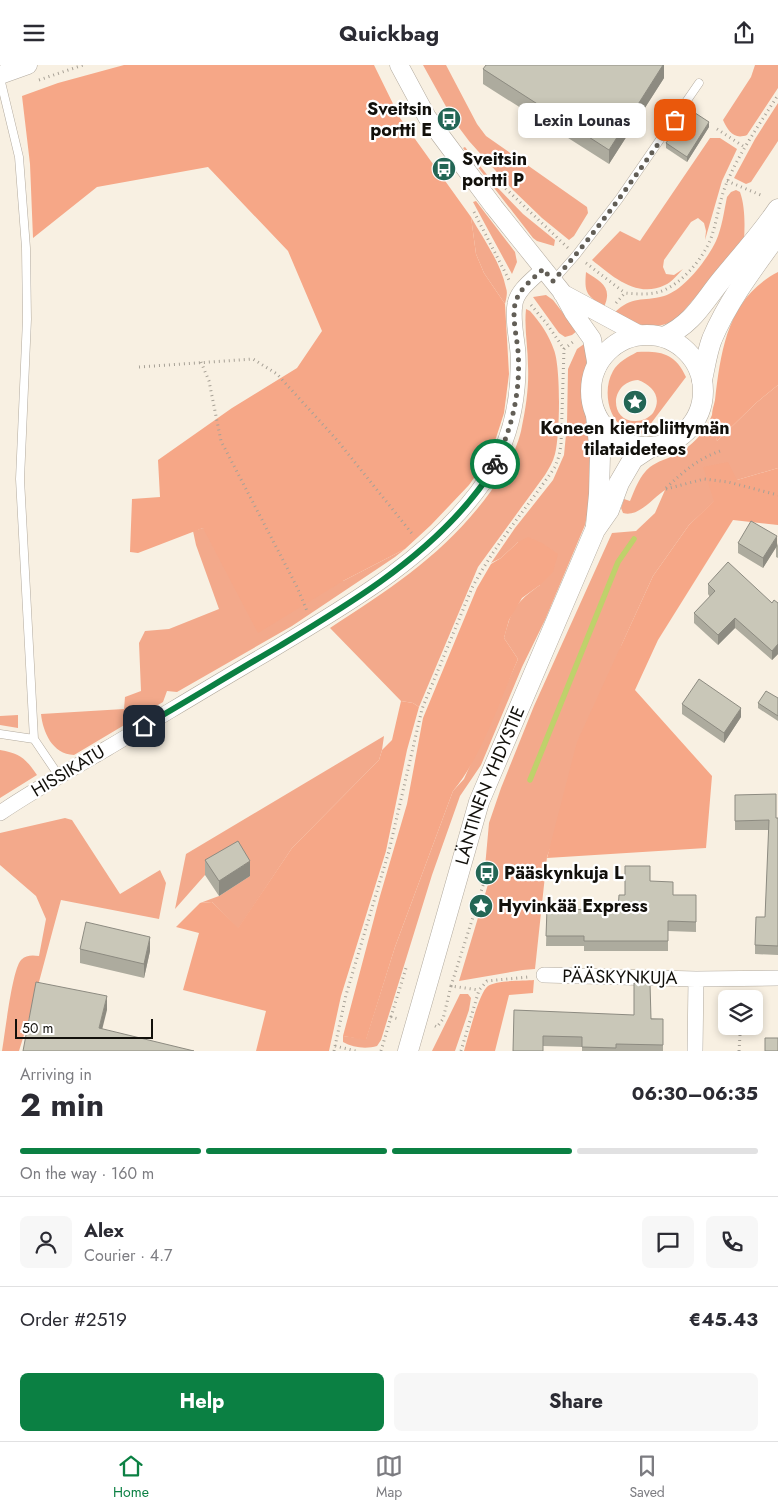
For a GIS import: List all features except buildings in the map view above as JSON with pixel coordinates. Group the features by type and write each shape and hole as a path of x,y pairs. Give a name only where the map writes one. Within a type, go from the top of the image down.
{"main road":[{"path":"664,337 680,330 692,318 778,209"},
{"path":"702,380 711,341 721,320 735,296 778,234"},
{"path":"640,335 664,337 685,349 698,366 703,393 701,406 689,428 678,437 663,444 650,447 634,445 617,437 601,423 596,413 593,390 597,367 605,354 627,339 640,335"},
{"name":"LÄNTINEN YHDYSTIE","path":"595,530 599,494 600,455 596,413"},
{"name":"LÄNTINEN YHDYSTIE","path":"408,1051 479,803 595,530 609,510 619,483 633,459 650,447"}],"street":[{"path":"0,76 28,65"},
{"path":"399,65 412,91 433,125 552,281 592,339 597,367"},
{"path":"520,292 552,281"},
{"path":"552,281 604,316 640,335"},
{"name":"HISSIKATU","path":"0,813 314,625 367,591 438,536 477,492 494,468 505,443 514,415 518,384 515,303 520,292"},
{"name":"PÄÄSKYNKUJA","path":"544,975 696,979 778,978"},
{"path":"695,1051 696,979"}],"lane":[{"path":"0,76 19,157 26,248 27,319 20,479 34,739 60,777"},
{"path":"552,281 576,255 625,191 699,83"},
{"path":"0,734 34,739"}],"path":[{"path":"4,92 83,65"},
{"path":"497,180 524,208 576,255 625,293 659,292 672,286 699,259 710,239 727,181 778,95"},
{"path":"717,129 746,147"},
{"path":"727,181 763,196"},
{"path":"334,1051 346,995 389,851 422,709 472,588 490,555 555,467 559,456 564,349 547,324 510,281 470,205"},
{"path":"604,316 625,293"},
{"path":"564,349 586,331"},
{"path":"138,367 253,359 277,374 337,440 384,497 423,549"},
{"path":"201,362 209,381 221,441 292,578 314,625"},
{"path":"723,450 705,456 684,471 666,489 704,479 728,482 778,495"},
{"path":"451,986 487,873"},
{"path":"391,1017 406,968"},
{"path":"461,1051 479,990 487,981 544,975"},
{"path":"739,1051 740,1035"},
{"path":"335,1046 356,1051"}],"shaded area":[{"path":"124,65 374,65 400,118 471,217 476,254 484,273 505,304 509,374 504,413 496,438 484,464 469,485 405,549 343,581 258,633 203,528 138,553 130,552 132,499 160,497 158,460 232,408 297,368 322,331 288,251 208,167 97,187 33,238 30,164 22,96 58,83"},
{"path":"423,65 446,65 477,124 486,136 587,207 588,213 574,236 569,240 542,218 513,190 469,141 454,121"},
{"path":"755,65 778,65 778,88 747,135 738,136 729,131 723,120 751,77"},
{"path":"778,103 778,141 751,182 746,184 734,178 755,139"},
{"path":"710,138 720,138 737,149 722,181 705,240 706,231 704,223 698,218 691,222 664,260 663,267 666,274 674,275 683,269 675,278 668,284 655,289 635,287 617,279 592,260 620,231 640,241"},
{"path":"465,147 496,186 523,214 555,240 554,246 533,238 463,148"},
{"path":"736,190 740,192 743,203 744,240 676,320 659,326 651,326 637,324 614,313 632,301 656,298 672,293 687,281 712,249 720,231 727,197"},
{"path":"476,201 515,252 517,262 512,274 473,202"},
{"path":"471,217 492,252 504,279 507,290 505,304 484,273 476,254"},
{"path":"586,272 604,286 607,295 604,307 594,300 586,290"},
{"path":"778,272 778,385 756,403 717,441 712,413 720,362 730,327 738,310 748,296 761,283"},
{"path":"546,295 553,300 577,331 572,335 565,337 559,333 533,297"},
{"path":"526,309 530,311 544,329 552,344 556,359 559,402 555,454 545,475 478,567 419,707 413,703 401,701 330,628 376,598 418,567 474,513 501,476 520,435 526,404 528,359 525,323"},
{"path":"584,344 587,360 582,397 590,437 592,493 585,525 481,765 460,796 432,875 381,1040 377,1046 373,1047 351,1046 343,1042 343,1036 366,1039 395,947 453,791 464,779 518,659 504,638 512,613 516,607 540,585 518,542 501,558 491,563 515,528 553,480 564,455 567,424 568,369 577,349"},
{"path":"637,352 660,353 672,358 682,369 686,377 643,434 635,433 618,423 610,410 608,402 608,386 613,371 620,362","holes":["638,380 652,388 656,397 656,407 653,413 645,419 627,420 617,409 618,394 628,382"]},
{"path":"778,385 778,468 737,480 689,525 653,576 622,644 547,857 535,969 459,981 492,871 485,867 489,823 534,706 612,533 636,531 655,513 665,490 646,506 634,513 623,513 621,508 624,499 630,501 646,470 656,463 681,452 692,444 706,428 712,415 717,441 756,403"},
{"path":"728,462 737,480 778,468 778,525 733,520 658,640 635,690 712,776 706,848 547,858 577,742 653,576 689,525 714,501 703,467"},
{"path":"203,528 343,581 405,549 292,626 177,692 167,691 163,702 74,755 60,751 50,741 44,728 41,714 124,709 125,697 141,691 139,643 145,631 169,629 219,609 196,545 193,531"},
{"path":"528,537 542,543 558,554 553,572 540,585 522,598 509,620 504,638 518,659 481,746 463,778 453,791 395,947 366,1040 343,1036 380,896 407,804 423,718 477,588 491,564 501,558 518,542"},
{"path":"401,701 413,703 419,707 407,750 386,851 341,996 329,1051 256,1051 266,1011 183,990 199,933 176,927 200,903 212,902 238,928 292,848 379,760 382,750 392,740"},
{"path":"18,715 18,728 0,725 0,716"},
{"path":"384,736 379,760 292,848 238,929 212,902 200,903 219,896 250,876 238,855 205,875 175,909 186,854"},
{"path":"0,750 13,753 22,758 37,775 0,798"},
{"path":"65,818 72,820 120,894 160,870 166,883 159,919 61,900 19,1051 2,1051 12,989 18,966 25,957 39,956 46,919 36,896 0,865 0,833"},
{"path":"534,980 533,993 509,995 495,1051 464,1051 481,997 488,986 503,982"},
{"path":"460,994 468,994 471,998 469,1010 455,1051 432,1051"}],"waterway":[{"path":"530,780 618,562 634,539"}],"way so far":[{"path":"495,464 505,443 514,415 518,384 515,303 520,292 543,269 553,281 576,255 619,199 675,120"}],"place":[{"name":"Sveitsin portti E","path":"449,119"},
{"name":"Lexin Lounas","path":"675,120"},
{"name":"Sveitsin portti P","path":"444,169"},
{"name":"Koneen kiertoliittymän tilataideteos","path":"635,402"},
{"name":"Pääskynkuja L","path":"487,873"},
{"name":"Hyvinkää Express","path":"481,906"}],"route":[{"path":"144,726 332,613 367,591 413,557 438,536 458,514 477,492 495,464"}]}
